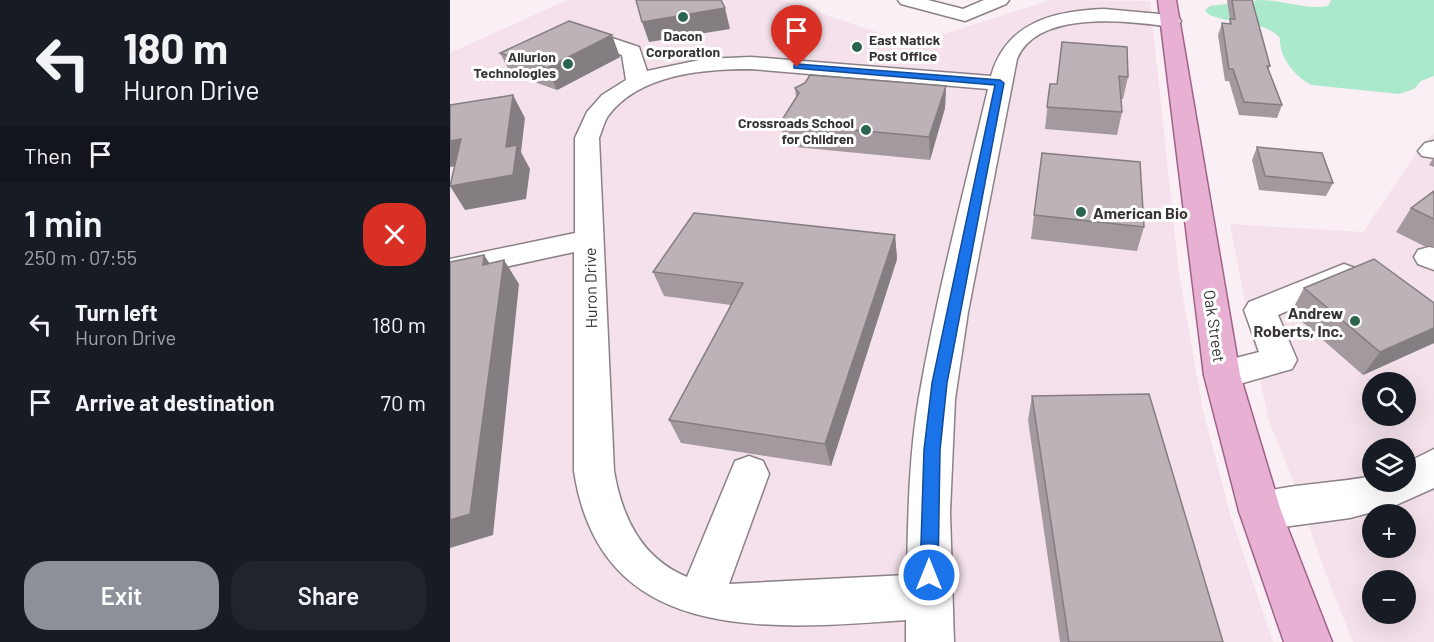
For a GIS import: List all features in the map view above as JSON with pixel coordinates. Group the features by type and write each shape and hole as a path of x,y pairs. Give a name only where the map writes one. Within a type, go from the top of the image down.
{"main road":[{"name":"Oak Street","path":"1169,10 1222,375 1260,511 1308,642"}],"street":[{"path":"907,0 944,4 965,15 1000,0"},
{"path":"930,642 930,491 938,391 952,312 1000,83 1009,54 1017,43 1035,31 1060,20 1098,13 1169,10"},
{"path":"570,31 632,51 638,83"},
{"name":"Huron Drive","path":"929,596 777,606 722,607 699,604 672,594 653,582 616,547 600,507 594,471 587,138 599,109 609,99 638,83 692,66 733,62 1000,83"},
{"path":"450,269 589,239"},
{"path":"1222,375 1280,360 1260,310 1372,263"},
{"path":"1260,511 1355,499 1382,493 1408,484 1434,467"},
{"path":"699,604 749,474"}],"shaded area":[{"path":"567,0 781,0 912,44 1051,0 1150,1 1179,274 1203,410 1230,514 1273,642 450,642 450,53"},
{"path":"1434,133 1434,642 1353,642 1268,419 1230,224 1363,232 1420,148"}],"green space":[{"path":"1260,0 1319,7 1328,6 1331,0 1434,0 1434,76 1421,81 1414,89 1399,94 1312,85 1289,66 1282,52 1280,38 1273,32 1256,25 1226,20 1208,14 1205,10 1210,6"}],"building":[{"path":"636,0 721,0 725,8 642,22"},
{"path":"1232,0 1252,0 1270,66 1267,66 1282,105 1244,102 1233,69 1229,69 1222,23 1231,24 1230,19 1235,19"},
{"path":"569,21 612,35 547,68 500,53"},
{"path":"1062,42 1127,47 1128,77 1119,76 1122,112 1047,107 1050,84 1057,84"},
{"path":"810,75 946,86 929,137 780,123 799,93 795,88 805,83"},
{"path":"513,95 506,147 517,145 513,175 450,186 461,139 450,141 450,105"},
{"path":"1257,147 1322,153 1333,183 1265,176"},
{"path":"1042,153 1140,162 1144,227 1034,215"},
{"path":"1434,191 1434,219 1411,208"},
{"path":"694,213 895,235 825,444 669,420 743,283 653,272"},
{"path":"484,255 483,265 504,260 470,514 450,520 450,262"},
{"path":"1374,259 1434,303 1434,328 1380,352 1304,288"},
{"path":"1149,394 1223,642 1069,642 1032,396"}],"place":[{"name":"Dacon Corporation","path":"683,17"},
{"name":"East Natick Post Office","path":"857,47"},
{"name":"Allurion Technologies","path":"568,64"},
{"name":"Crossroads School for Children","path":"866,130"},
{"name":"American Bio","path":"1081,212"},
{"name":"Andrew Roberts, Inc.","path":"1355,321"}],"route":[{"path":"797,67 1000,83 939,383 932,450 929,575"}]}
